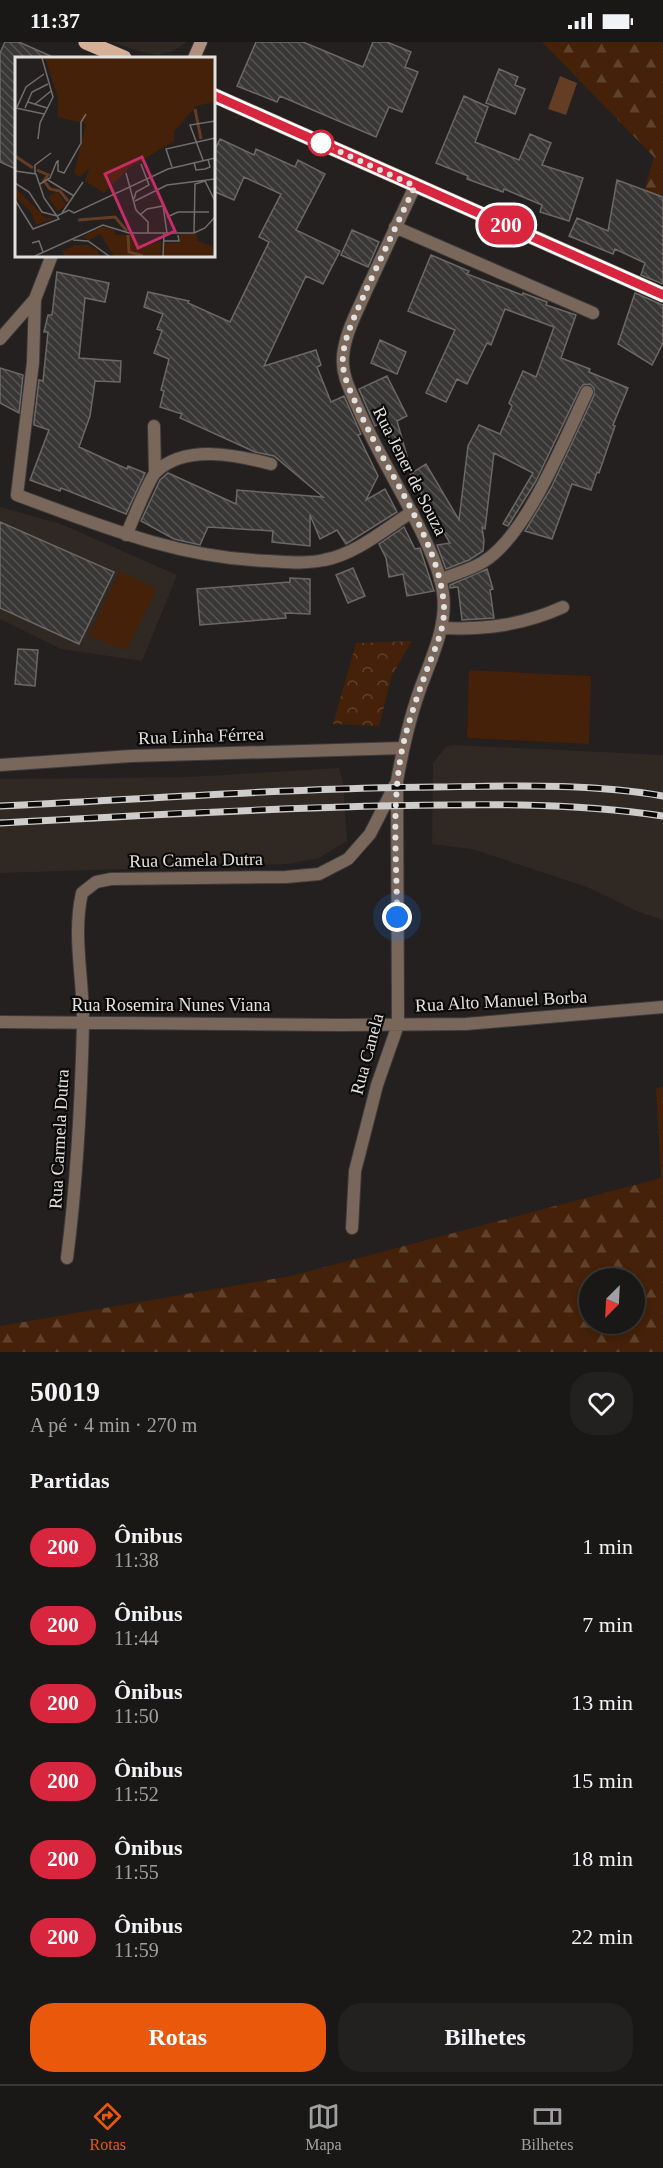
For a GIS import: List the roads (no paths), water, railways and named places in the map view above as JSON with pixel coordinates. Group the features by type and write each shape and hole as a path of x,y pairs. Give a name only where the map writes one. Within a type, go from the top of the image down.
{"main road":[{"path":"86,42 121,57"},
{"path":"194,57 201,42"},
{"path":"214,95 663,295"}],"street":[{"name":"Rua Jener de Souza","path":"397,817 397,781 403,748 417,699 442,628 444,609 440,580 429,550 412,512 367,430 344,372 344,346 395,226 415,186"},
{"path":"395,226 593,314"},
{"path":"52,256 35,299 33,362 17,495 126,535 189,553 238,560 301,563 326,560 357,548 412,512"},
{"path":"0,339 35,299"},
{"path":"440,580 483,563 502,547 518,527 539,491 587,392"},
{"path":"126,535 155,473 154,426"},
{"path":"155,473 173,461 214,454 239,456 272,464"},
{"path":"442,628 500,627 533,620 563,607"},
{"name":"Rua Linha Férrea","path":"0,765 131,756 403,748"},
{"name":"Rua Camela Dutra","path":"83,1023 78,916 82,893 87,886 111,879 286,877 319,874 348,859 370,834 397,781"},
{"name":"Rua Canela","path":"352,1228 355,1171 377,1085 398,1025 397,817"},
{"name":"Rua Alto Manuel Borba","path":"341,1025 466,1024 663,1007"},
{"name":"Rua Rosemira Nunes Viana","path":"0,1022 341,1025"},
{"name":"Rua Carmela Dutra","path":"67,1258 74,1206 83,1023"}],"railway":[{"path":"0,806 382,788 578,787 663,796"},
{"path":"0,823 330,807 449,805 556,806 663,816"}]}
